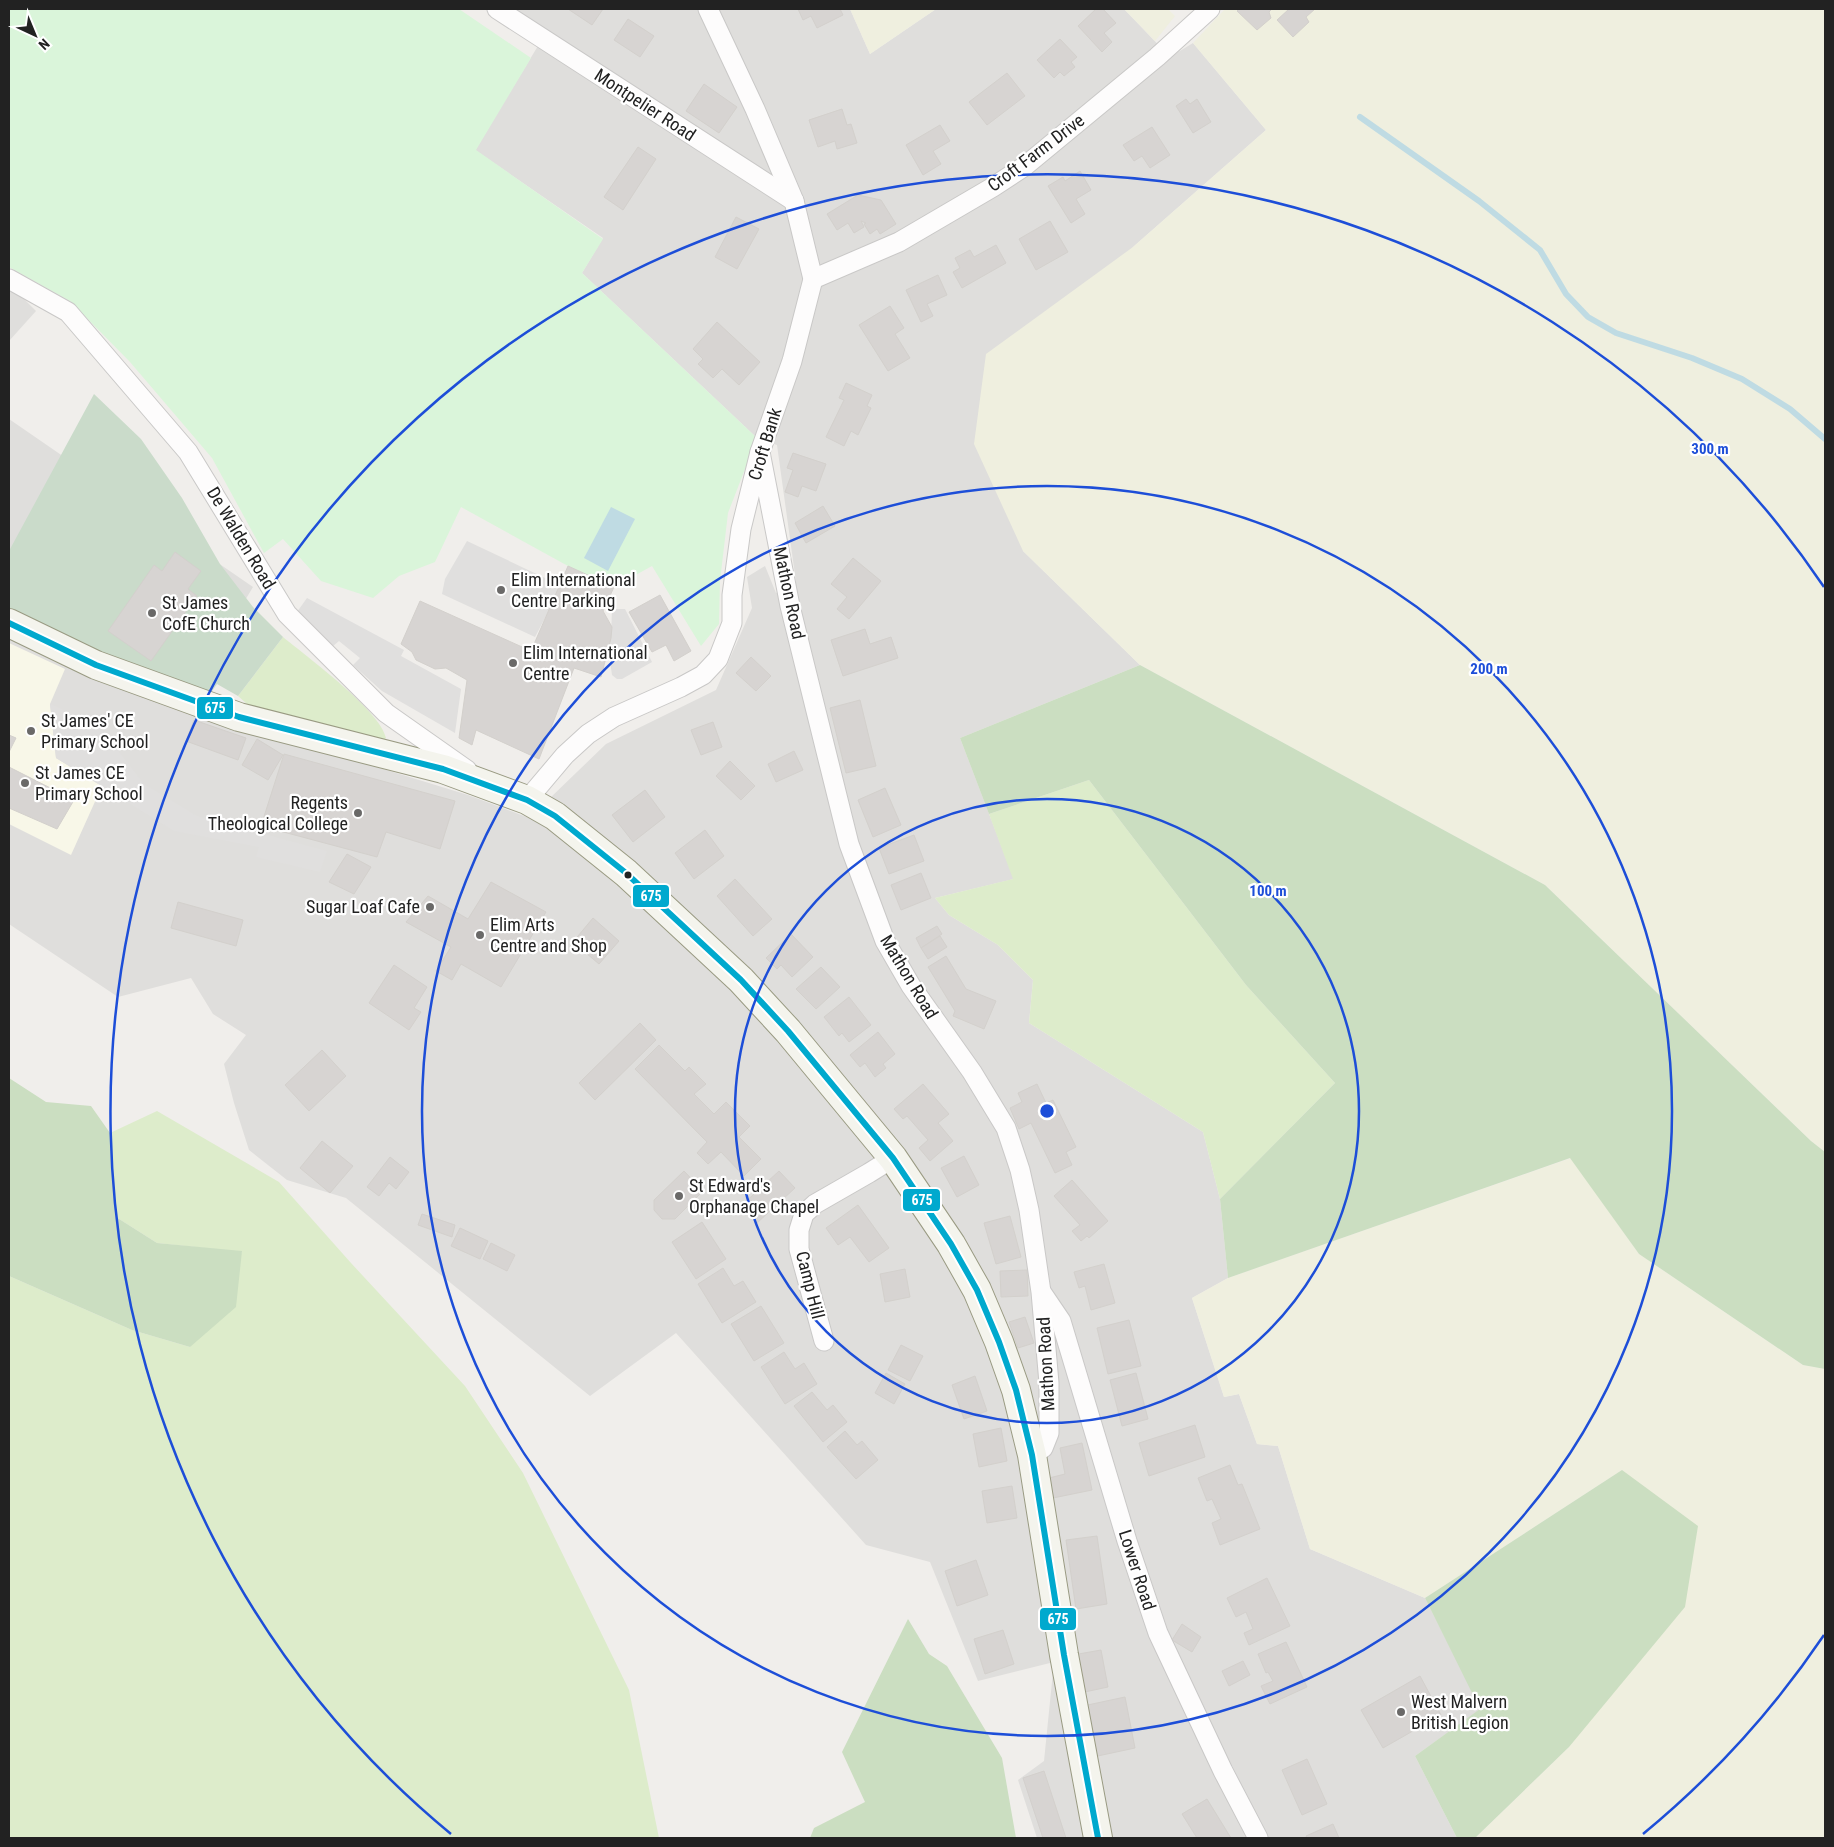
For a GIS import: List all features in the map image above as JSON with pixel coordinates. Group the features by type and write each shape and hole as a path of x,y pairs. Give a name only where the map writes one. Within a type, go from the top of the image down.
{"main road":[{"path":"9,623 96,665 239,717 443,769 527,800 555,816 626,873 741,980 788,1031 893,1158 951,1244 977,1290 999,1342 1016,1390 1032,1455 1063,1647 1098,1838"}],"street":[{"name":"Montpelier Road","path":"497,9 794,201"},
{"path":"697,9 711,15"},
{"name":"Croft Farm Drive","path":"813,279 899,242 1025,166 1143,69 1210,9"},
{"name":"Croft Bank","path":"527,800 565,755 588,734 614,717 703,675 718,659 732,623 732,595 741,529 760,452 792,361 813,279 794,201 755,109 711,15"},
{"name":"De Walden Road","path":"9,279 68,312 188,452 287,614 386,713 488,785"},
{"name":"Mathon Road","path":"760,452 790,606 849,844 885,941 911,986 972,1072 1006,1128 1020,1170 1029,1210 1041,1292 1050,1382 1049,1433 1043,1448 1032,1455"},
{"name":"Camp Hill","path":"824,1341 799,1249 799,1230 804,1214 815,1204 893,1158"},
{"name":"Lower Road","path":"1041,1292 1060,1321 1127,1541 1158,1633 1223,1771 1258,1838"}],"shaded area":[{"path":"514,9 850,9 870,54 936,9 1124,9 1170,57 1193,43 1266,130 1133,247 1023,551 1140,665 960,738 1014,879 935,898 949,915 998,945 1033,980 1029,1023 1203,1132 1220,1199 1228,1278 1192,1298 1224,1397 1239,1394 1257,1444 1278,1446 1310,1549 1425,1598 1481,1709 1415,1756 1457,1838 1037,1838 1018,1780 1044,1761 1054,1662 978,1681 930,1562 866,1545 676,1333 590,1396 346,1198 287,1180 249,1150 224,1064 246,1035 213,1014 191,978 118,997 9,924 9,419 253,587 181,707 468,795 532,819 549,799 606,744 716,690 752,608 747,577 765,566 776,593 796,582 777,445 757,438 582,273 603,238 475,150 547,31"},
{"path":"9,288 19,294 36,311 9,341"},
{"name":"Elim International Centre Parking","path":"467,541 562,586 535,637 442,594 445,579"},
{"path":"307,598 404,650 401,656 461,689 455,733 382,691 353,665 360,658 339,641 333,646 297,612"},
{"path":"612,609 625,609 652,662 622,679 617,679 612,675 608,647 611,638"},
{"name":"St James' CE Primary School","path":"9,643 65,669 50,704 56,758 102,786 71,855 9,824"},
{"path":"50,704 98,725 144,784 197,816 327,851 320,872 256,857 259,847 174,831 56,758"}],"green space":[{"path":"9,9 459,9 531,58 476,150 603,239 582,273 757,438 728,513 720,581 719,624 701,646 652,566 614,587 568,566 461,507 435,562 399,576 373,598 321,581 283,539 264,553 212,458 130,362 70,301 9,267"},
{"path":"850,9 936,9 870,54"},
{"path":"1124,9 1168,9 1175,16 1155,41"},
{"path":"1225,9 1825,9 1825,1152 1811,1141 1545,885 1140,665 1023,551 974,444 986,354 1133,247 1266,130 1193,43"},
{"path":"94,394 141,439 182,498 220,564 253,607 283,637 238,696 217,684 208,697 130,668 9,610 9,551"},
{"path":"283,637 357,699 381,727 386,738 381,742 256,712 238,696"},
{"path":"1140,665 1545,885 1811,1141 1825,1152 1825,1369 1803,1365 1639,1254 1570,1158 1228,1278 1220,1199 1335,1083 1246,985 1089,780 989,814 960,738"},
{"path":"1089,780 1246,985 1335,1083 1220,1199 1203,1132 1029,1023 1033,980 998,945 949,915 935,898 1013,879 989,814"},
{"path":"9,1078 46,1102 91,1106 110,1133 116,1217 157,1243 242,1251 236,1307 190,1347 132,1330 9,1276"},
{"path":"157,1111 279,1182 465,1386 523,1473 629,1690 659,1838 9,1838 9,1276 132,1330 190,1347 242,1252 157,1243 116,1217 110,1133"},
{"path":"1571,1158 1639,1254 1803,1365 1825,1369 1825,1838 1475,1838 1569,1747 1622,1470 1425,1598 1310,1549 1278,1446 1257,1444 1239,1394 1224,1397 1192,1298 1228,1278"},
{"path":"1622,1470 1698,1526 1685,1607 1569,1747 1475,1838 1457,1838 1415,1756 1480,1709 1425,1598"},
{"path":"908,1619 929,1654 947,1666 1002,1758 1016,1838 810,1838 814,1828 865,1802 842,1752"}],"water":[{"path":"611,507 635,519 608,571 584,558"}],"building":[{"path":"568,9 603,9 592,25"},
{"path":"798,9 840,9 843,15 817,28 811,16 803,20"},
{"path":"1096,9 1103,9 1116,23 1104,33 1112,42 1102,52 1078,26"},
{"path":"1239,9 1272,9 1269,12 1271,18 1257,30 1237,11"},
{"path":"1289,9 1315,9 1306,17 1309,22 1293,37 1277,20"},
{"path":"628,19 654,36 640,57 614,40"},
{"path":"1060,39 1077,57 1071,62 1075,67 1064,76 1060,72 1054,78 1037,60"},
{"path":"1007,73 1025,96 987,125 969,102"},
{"path":"704,84 737,107 719,133 686,111"},
{"path":"1186,99 1190,104 1197,99 1211,122 1193,133 1176,106"},
{"path":"842,109 847,125 851,124 857,143 837,149 835,141 818,147 809,120"},
{"path":"940,125 950,141 933,151 941,164 923,175 906,145"},
{"path":"1152,127 1170,155 1150,168 1142,156 1134,161 1123,145"},
{"path":"638,147 656,159 623,210 604,197"},
{"path":"1080,171 1091,190 1076,199 1085,214 1071,223 1048,186 1063,177 1065,181"},
{"path":"858,195 881,200 896,224 880,234 877,229 870,234 864,224 866,223 861,221 864,227 854,233 848,223 837,230 827,214"},
{"path":"736,217 759,229 737,269 715,257"},
{"path":"1050,221 1068,252 1036,270 1019,239"},
{"path":"996,245 1006,263 962,288 953,272 960,268 955,258 970,250 974,257"},
{"path":"938,275 947,295 927,304 933,316 921,322 906,290"},
{"path":"890,306 904,328 895,334 910,358 888,371 859,325"},
{"path":"717,322 760,362 739,385 722,369 713,378 698,364 703,359 693,349"},
{"path":"846,383 872,395 867,406 871,408 858,435 851,431 844,446 826,437 844,400 839,398"},
{"path":"793,453 826,464 816,491 802,486 798,497 785,492 793,470 787,468"},
{"path":"823,506 835,526 806,543 795,523"},
{"name":"St James CofE Church","path":"175,552 201,571 188,589 197,596 151,661 108,631 154,565 162,571"},
{"path":"853,558 881,581 849,619 837,609 847,597 831,584"},
{"name":"Elim International Centre","path":"568,566 614,587 603,611 612,627 601,677 574,668 539,759 476,730 472,745 459,738 467,680 446,668 435,669 416,660 412,652 401,644 420,601 531,651"},
{"path":"660,595 691,651 674,661 666,645 652,652 629,612"},
{"path":"865,629 870,644 891,637 898,658 843,676 831,640"},
{"path":"751,657 771,676 756,691 736,673"},
{"path":"860,700 876,766 846,773 830,708"},
{"path":"194,720 246,738 238,760 186,741"},
{"path":"713,722 722,747 701,755 691,730"},
{"name":"St James CE Primary School","path":"9,735 16,738 9,752"},
{"path":"257,739 283,755 268,780 242,765"},
{"path":"794,751 803,770 776,782 768,764"},
{"name":"Regents Theological College","path":"284,754 455,801 440,849 386,832 377,857 261,826"},
{"path":"730,761 755,786 741,800 716,776"},
{"name":"St James CE Primary School","path":"9,767 74,800 57,829 9,808"},
{"path":"885,788 901,825 873,837 858,800"},
{"path":"645,790 665,817 633,842 612,815"},
{"path":"705,830 724,856 694,879 675,853"},
{"path":"914,835 924,861 889,874 879,848"},
{"path":"347,854 371,867 354,894 329,882"},
{"path":"921,873 931,898 901,910 891,885"},
{"path":"735,879 772,919 753,936 717,896"},
{"name":"Elim Arts Centre and Shop","path":"491,882 546,912 501,987 461,964 452,980 436,971 451,947 406,922 428,896 468,919"},
{"path":"178,902 243,920 236,946 171,928"},
{"path":"593,918 619,941 599,964 573,942"},
{"path":"937,926 942,934 921,948 916,938"},
{"path":"791,934 813,957 792,977 781,965 777,969 766,958"},
{"path":"940,936 947,947 928,959 921,948"},
{"path":"946,956 966,989 996,1001 984,1029 953,1016 955,1011 928,967"},
{"path":"394,965 427,987 414,1008 421,1012 409,1030 369,1003"},
{"path":"821,967 840,987 816,1009 796,989"},
{"path":"849,997 871,1025 849,1042 842,1033 839,1036 824,1017"},
{"path":"640,1023 656,1040 595,1100 579,1083"},
{"path":"878,1032 895,1054 883,1064 886,1068 875,1077 865,1063 860,1067 850,1055"},
{"path":"659,1045 685,1071 689,1067 706,1084 694,1094 714,1114 726,1102 750,1126 739,1137 761,1159 744,1176 721,1152 708,1164 697,1153 707,1142 635,1069"},
{"path":"322,1050 346,1076 309,1111 285,1085"},
{"path":"923,1084 949,1114 938,1123 953,1141 930,1161 919,1148 928,1140 907,1116 903,1119 894,1109"},
{"path":"1037,1084 1046,1103 1053,1100 1076,1147 1066,1152 1072,1165 1055,1173 1031,1123 1019,1129 1010,1108 1022,1102 1018,1093"},
{"path":"322,1141 353,1166 330,1193 300,1168"},
{"path":"964,1156 979,1185 957,1197 941,1168"},
{"path":"390,1157 409,1172 396,1189 389,1183 379,1196 367,1187"},
{"name":"St Edward's Orphanage Chapel","path":"684,1171 703,1191 675,1219 662,1219 654,1210 654,1200"},
{"path":"779,1171 795,1188 757,1223 741,1206"},
{"path":"1072,1180 1108,1221 1089,1238 1087,1236 1081,1241 1072,1231 1080,1225 1054,1196"},
{"path":"858,1205 889,1248 869,1262 850,1237 838,1245 826,1228"},
{"path":"422,1214 455,1225 452,1237 418,1225"},
{"path":"1010,1216 1021,1257 996,1264 984,1223"},
{"path":"702,1222 726,1259 696,1279 672,1242"},
{"path":"460,1228 488,1241 480,1259 451,1246"},
{"path":"491,1243 515,1255 507,1271 483,1259"},
{"path":"1104,1264 1115,1303 1091,1310 1085,1286 1079,1288 1074,1272"},
{"path":"723,1268 734,1286 743,1281 756,1302 722,1323 698,1284"},
{"path":"905,1269 910,1297 885,1302 880,1274"},
{"path":"1027,1270 1028,1296 1001,1297 1000,1271"},
{"path":"761,1306 784,1343 754,1361 731,1324"},
{"path":"1025,1317 1034,1343 1018,1348 1009,1322"},
{"path":"1129,1320 1141,1366 1108,1374 1097,1328"},
{"path":"901,1345 923,1356 910,1381 888,1370"},
{"path":"784,1352 795,1369 804,1363 817,1384 785,1404 761,1367"},
{"path":"886,1373 905,1384 894,1404 875,1393"},
{"path":"1136,1373 1148,1419 1122,1426 1110,1380"},
{"path":"975,1376 987,1411 964,1419 952,1385"},
{"path":"812,1392 827,1410 833,1405 847,1422 823,1442 794,1406"},
{"path":"1195,1425 1205,1457 1149,1476 1139,1443"},
{"path":"1001,1428 1007,1461 979,1467 973,1434"},
{"path":"845,1431 857,1445 862,1441 878,1460 856,1479 827,1447"},
{"path":"1082,1443 1092,1490 1053,1498 1049,1478 1065,1474 1060,1448"},
{"path":"1230,1465 1238,1485 1242,1484 1260,1529 1220,1545 1212,1523 1221,1519 1212,1499 1207,1501 1198,1478"},
{"path":"1012,1486 1017,1518 987,1523 982,1491"},
{"path":"1097,1536 1107,1604 1076,1609 1066,1540"},
{"path":"976,1560 988,1595 957,1606 945,1571"},
{"path":"1267,1578 1290,1626 1249,1645 1244,1633 1253,1629 1246,1612 1236,1617 1227,1598"},
{"path":"1182,1624 1201,1637 1192,1652 1172,1640"},
{"path":"1003,1630 1014,1664 985,1674 974,1639"},
{"path":"1286,1642 1307,1687 1270,1704 1261,1686 1273,1681 1268,1672 1266,1673 1258,1654"},
{"path":"1101,1650 1108,1687 1080,1693 1073,1655"},
{"path":"1243,1661 1250,1675 1229,1686 1222,1671"},
{"name":"West Malvern British Legion","path":"1420,1676 1441,1715 1383,1748 1361,1710"},
{"path":"1125,1697 1135,1748 1093,1757 1083,1706"},
{"path":"1307,1759 1327,1804 1302,1815 1282,1770"},
{"path":"1044,1771 1066,1838 1043,1838 1023,1778"},
{"path":"1207,1799 1231,1838 1197,1838 1182,1814"},
{"path":"1333,1824 1339,1838 1307,1838 1306,1836"}],"waterway":[{"path":"1360,117 1479,201 1540,250 1566,294 1588,317 1616,333 1692,358 1742,379 1790,409 1825,439"}],"transit line":[{"name":"675","path":"9,623 96,665 239,717 443,769 527,800 555,816 626,873 741,980 788,1031 893,1158 951,1244 977,1290 999,1342 1016,1390 1032,1455 1064,1655 1098,1838"}],"place":[{"name":"Elim International Centre Parking","path":"501,590"},
{"name":"St James CofE Church","path":"152,613"},
{"name":"Elim International Centre","path":"513,663"},
{"name":"St James' CE Primary School","path":"31,731"},
{"name":"St James CE Primary School","path":"25,783"},
{"name":"Regents Theological College","path":"358,813"},
{"name":"Sugar Loaf Cafe","path":"430,907"},
{"name":"Elim Arts Centre and Shop","path":"480,935"},
{"name":"St Edward's Orphanage Chapel","path":"679,1196"},
{"name":"West Malvern British Legion","path":"1401,1712"}]}
